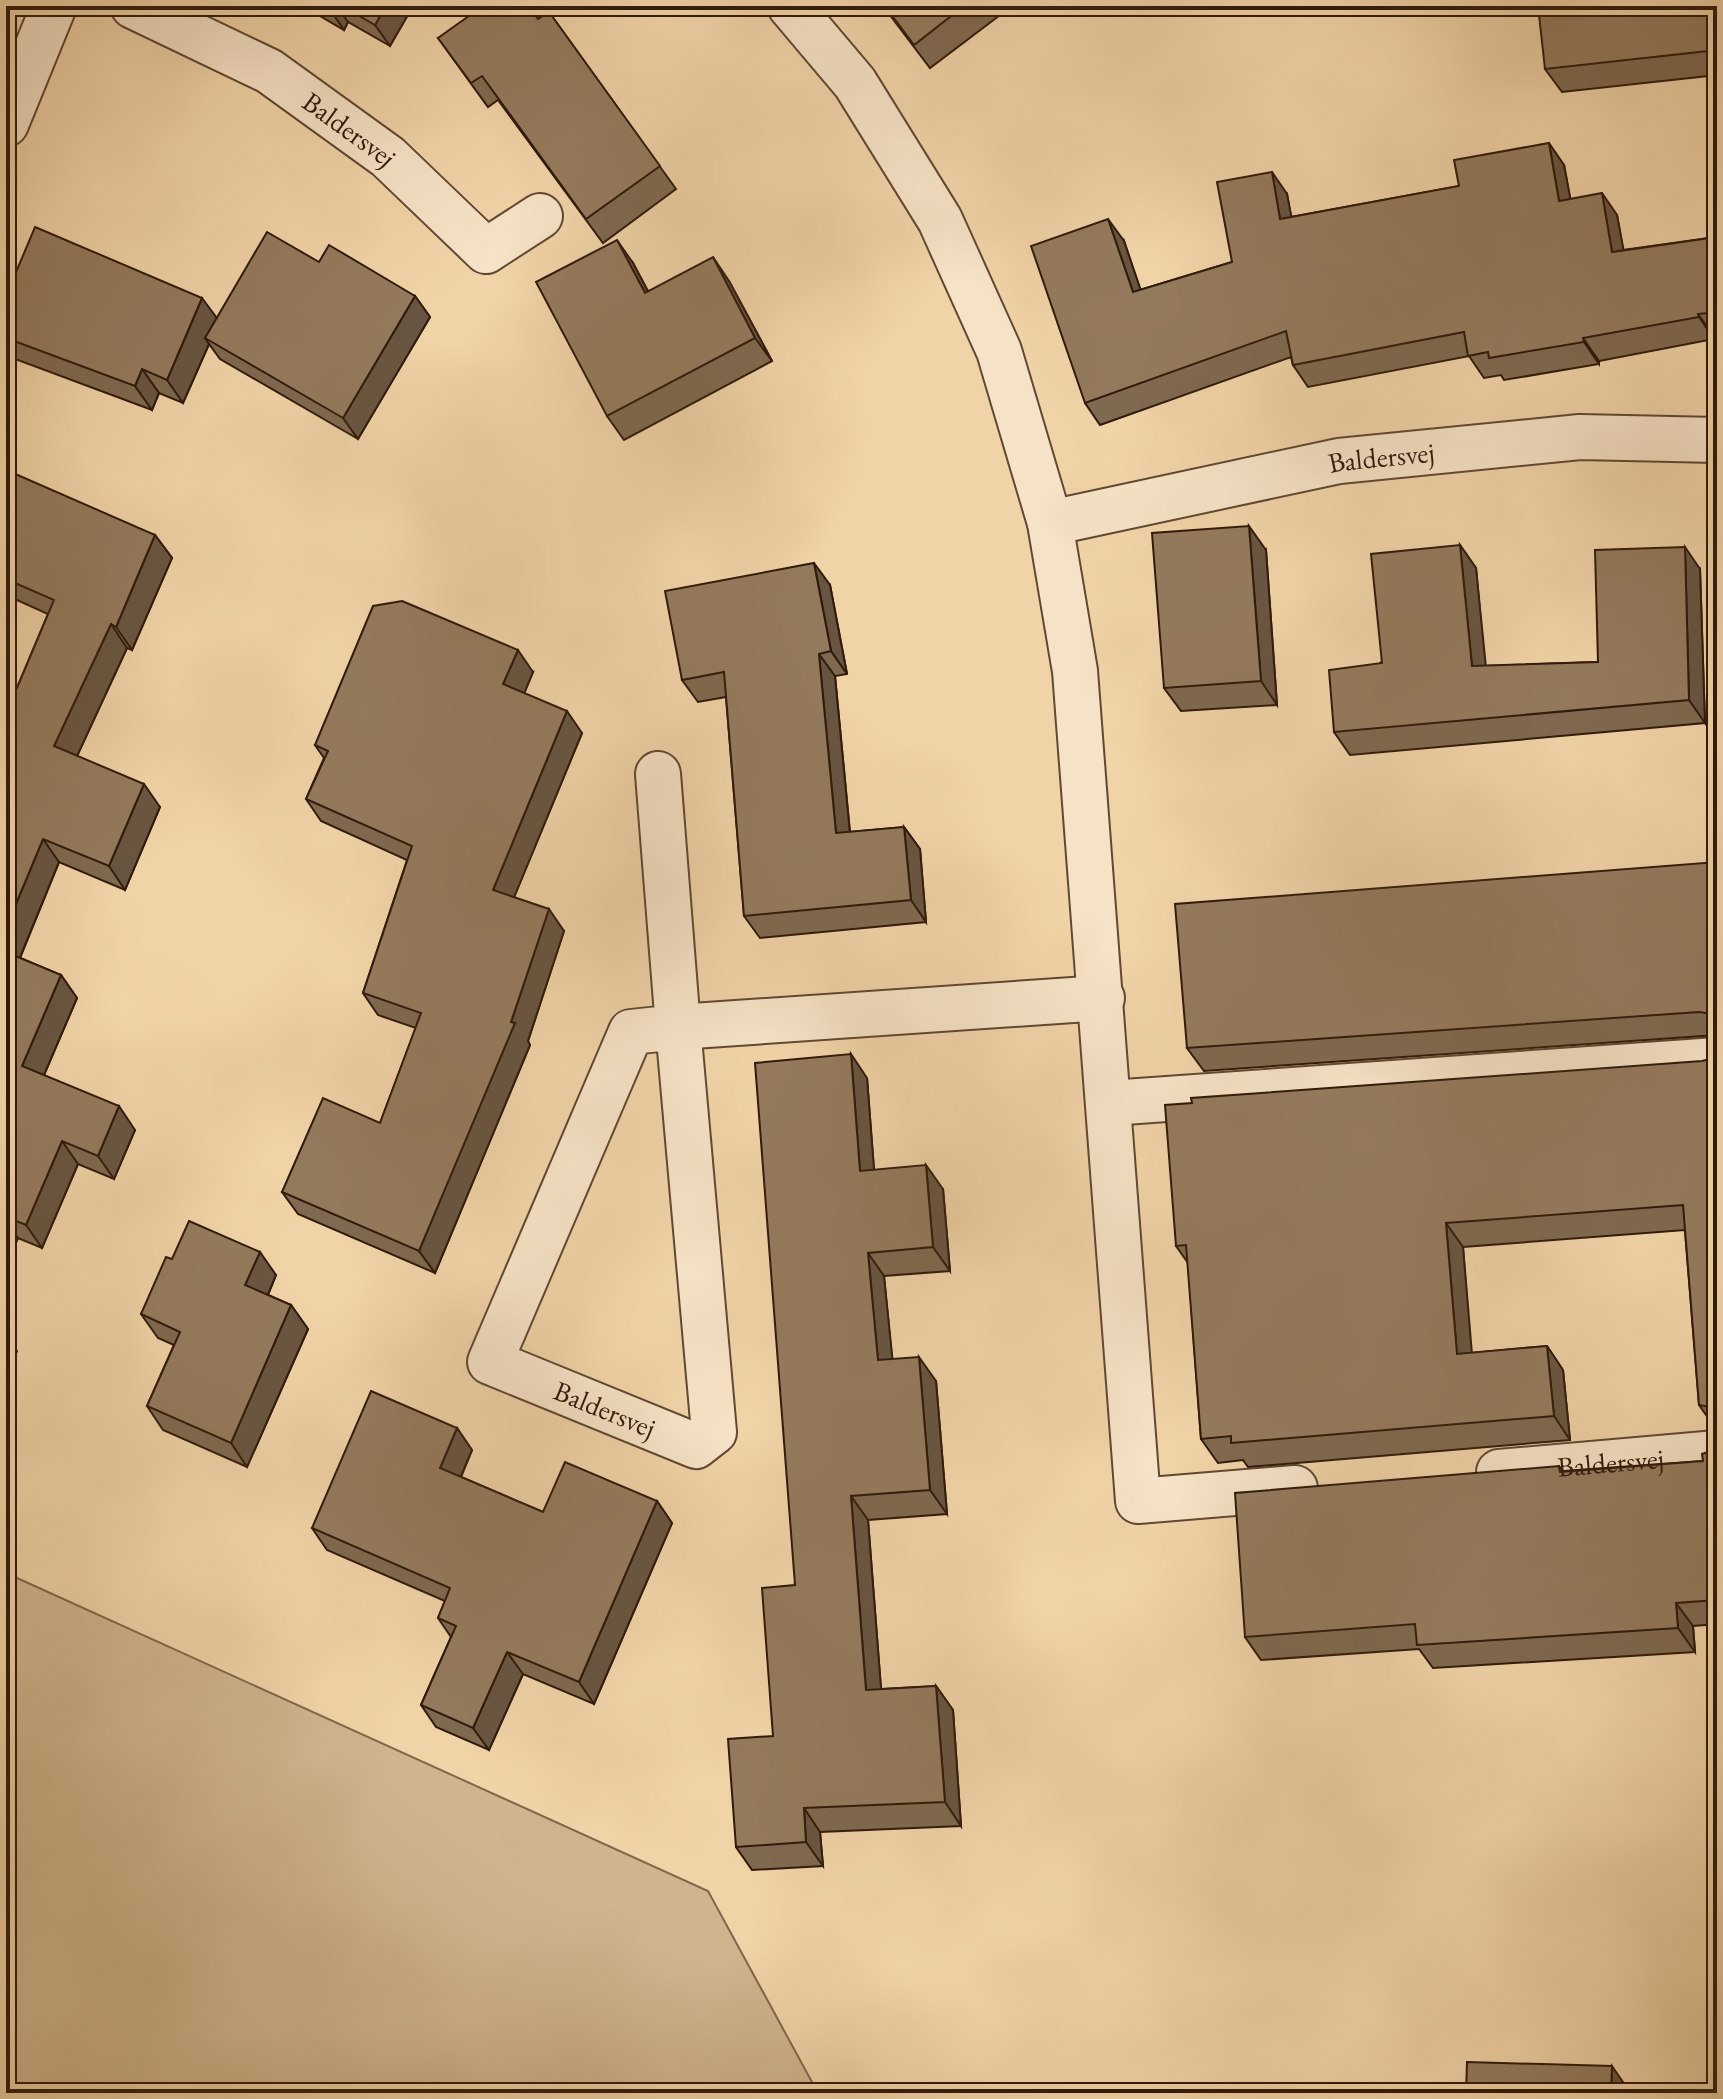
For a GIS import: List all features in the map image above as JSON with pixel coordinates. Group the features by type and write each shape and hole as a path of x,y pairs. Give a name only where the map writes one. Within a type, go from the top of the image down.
{"street":[{"path":"6,124 54,6"},
{"name":"Baldersvej","path":"133,6 269,71 388,157 486,251 540,216"},
{"path":"790,6 855,83 940,220 999,351 1050,523 1075,671 1138,1501 1341,1485"},
{"name":"Baldersvej","path":"1050,523 1339,461 1580,437 1717,440"},
{"name":"Baldersvej","path":"658,774 678,1027 714,1432 696,1446 490,1362 631,1032 678,1027 1102,998"},
{"path":"1110,1103 1717,1060"},
{"name":"Baldersvej","path":"1466,1474 1717,1453"}],"shaded area":[{"path":"6,1573 708,1891 818,2093 6,2093"}],"building":[{"path":"342,6 386,6 375,25"},
{"path":"483,6 528,6 538,19 549,12 660,166 586,219 482,76 471,83 438,38"},
{"path":"885,6 964,6 914,45"},
{"path":"1538,6 1715,6 1717,50 1545,69"},
{"path":"1549,143 1559,201 1602,193 1612,252 1717,237 1717,312 1583,338 1584,342 1489,358 1488,352 1468,356 1464,332 1293,365 1286,331 1085,403 1031,246 1108,219 1133,292 1232,262 1217,182 1272,172 1280,219 1459,186 1454,160"},
{"path":"35,227 202,298 167,380 142,369 135,386 6,338 6,296"},
{"path":"267,232 319,262 329,245 415,296 343,418 205,338"},
{"path":"617,240 645,293 713,257 755,338 607,416 536,282"},
{"path":"13,473 155,535 116,627 111,624 54,746 144,784 109,866 43,839 6,928 6,714 54,600 6,579 6,488"},
{"path":"1249,526 1261,681 1164,688 1152,533"},
{"path":"1460,545 1472,666 1598,662 1595,550 1685,547 1689,700 1334,732 1329,670 1382,663 1371,554"},
{"path":"814,563 831,651 819,654 836,833 904,827 911,900 744,916 724,672 682,680 665,591"},
{"path":"402,601 518,650 503,684 567,711 493,890 549,909 511,1022 515,1023 419,1251 282,1192 323,1098 380,1123 421,1013 363,993 412,846 306,799 328,751 315,745 373,606"},
{"path":"1717,862 1717,1019 1712,1014 1699,1012 1187,1048 1175,904"},
{"path":"6,952 61,975 22,1066 119,1106 98,1156 62,1141 26,1225 6,1217"},
{"path":"851,1054 860,1171 926,1165 933,1247 868,1253 878,1360 919,1357 930,1490 851,1496 866,1690 936,1686 945,1802 804,1808 806,1842 736,1847 728,1739 773,1736 762,1588 795,1585 755,1063"},
{"path":"1717,1054 1717,1412 1699,1405 1683,1205 1446,1223 1457,1354 1547,1346 1554,1416 1231,1443 1231,1436 1201,1439 1186,1245 1176,1246 1165,1105 1192,1103 1191,1098 1702,1061"},
{"path":"189,1221 260,1252 245,1285 291,1305 231,1443 147,1406 180,1332 141,1314 166,1257 172,1259"},
{"path":"371,1391 457,1428 440,1468 543,1512 565,1462 657,1501 579,1682 507,1652 473,1728 421,1705 456,1626 438,1618 450,1588 312,1528"},
{"path":"1717,1447 1717,1600 1676,1603 1678,1628 1417,1645 1415,1624 1245,1637 1235,1493 1559,1466 1560,1472 1703,1461 1702,1454"},
{"path":"1467,2062 1612,2066 1611,2093 1466,2093"}]}
